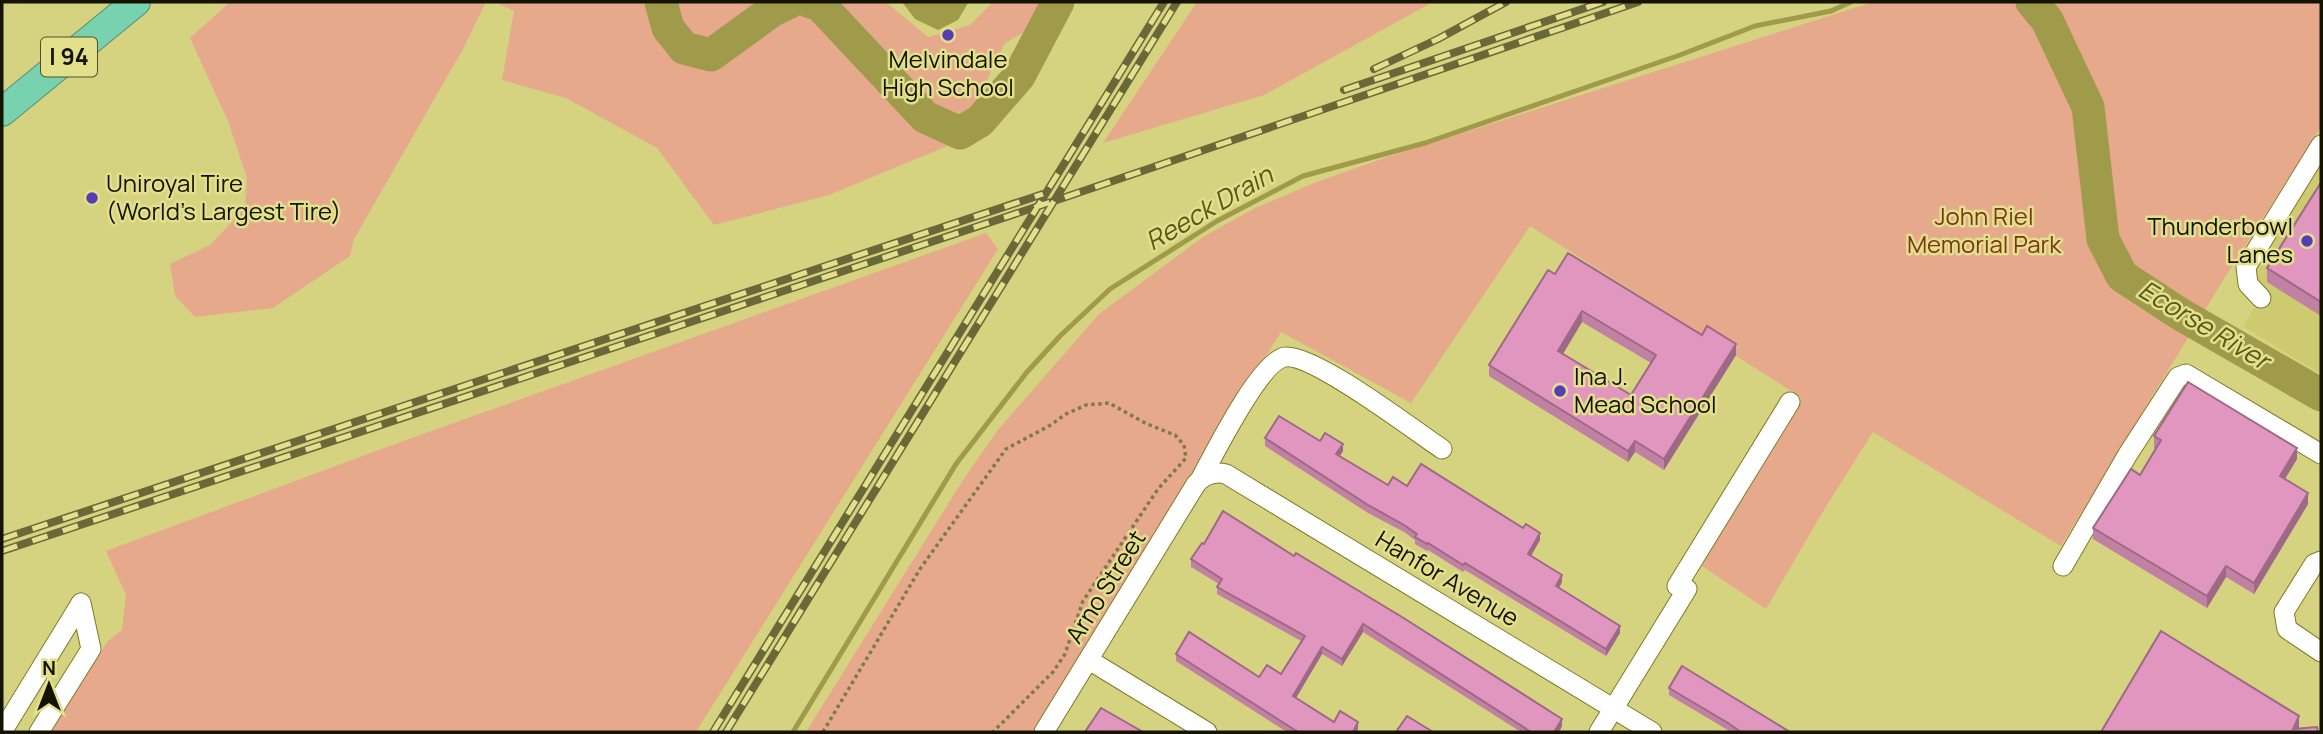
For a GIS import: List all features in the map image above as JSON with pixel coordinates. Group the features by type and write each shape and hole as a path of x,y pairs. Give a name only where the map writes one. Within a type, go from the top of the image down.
{"highway":[{"name":"I 94","path":"2,112 136,2"}],"street":[{"path":"2261,298 2248,284 2246,267 2321,145"},
{"name":"Arno Street","path":"1045,732 1207,476 1228,427 1269,366 1284,357 1328,371 1442,449"},
{"path":"2063,566 2128,454 2178,377 2186,374 2321,454"},
{"path":"1599,732 1790,401"},
{"name":"Hanfor Avenue","path":"1207,476 1226,474 1652,732"},
{"path":"2321,561 2314,564 2284,612 2287,629 2321,652"},
{"path":"2,732 81,603 91,649 39,732"},
{"path":"1089,660 1206,732"}],"path":[{"path":"823,732 920,569 1006,449 1086,405 1109,403 1147,424 1175,435 1184,445 1186,458 1158,489 1083,601 1065,654 1053,672 993,732"}],"shaded area":[{"path":"902,2 968,3 958,20 938,30 915,19"},
{"path":"2321,145 2321,374 2243,326 2261,298 2248,284"}],"green space":[{"path":"230,2 486,2 463,49 354,239 350,256 273,308 195,317 175,296 170,264 210,245 245,208 247,178 228,121 190,38"},
{"path":"495,2 886,2 928,37 970,25 993,2 1070,2 1056,14 1005,43 957,142 829,195 714,225 657,148 566,98 502,80 514,11"},
{"path":"1197,2 1433,2 1264,95 1103,143"},
{"name":"John Riel Memorial Park","path":"1873,2 2321,2 2321,127 2222,282 2061,546 1873,432 1766,609 1702,566 1801,397 1530,226 1411,403 1281,332 1032,732 806,732 963,480 997,431 1099,314 1203,237 1255,208 1387,157"},
{"path":"986,233 998,249 696,732 50,732 108,641 122,630 126,595 106,551 395,444"}],"building":[{"name":"Thunderbowl Lanes","path":"2321,184 2321,302 2267,268"},
{"name":"Ina J. Mead School","path":"1568,253 1702,335 1707,326 1736,344 1664,459 1635,441 1628,451 1489,365 1548,270 1555,274","holes":["1582,311 1656,355 1631,395 1558,351"]},
{"path":"2188,382 2297,448 2280,476 2308,493 2254,583 2226,566 2207,596 2093,528 2131,469 2140,475 2161,440 2154,436"},
{"path":"1279,416 1320,441 1325,433 1343,444 1336,454 1388,485 1393,477 1407,486 1421,464 1523,528 1526,524 1540,533 1528,554 1562,575 1556,586 1620,626 1606,649 1465,563 1463,565 1415,537 1417,534 1404,525 1368,505 1265,438"},
{"path":"1223,511 1294,556 1296,553 1402,617 1562,719 1554,732 1531,732 1363,624 1342,659 1322,647 1293,696 1334,722 1340,711 1358,722 1353,732 1298,732 1176,654 1189,632 1259,677 1267,665 1281,674 1305,636 1217,587 1222,579 1191,559 1202,543 1204,544"},
{"path":"2161,631 2299,716 2293,729 2317,727 2318,732 2101,732"},
{"path":"1682,666 1790,732 1741,732 1669,688"},
{"path":"1101,708 1143,732 1085,732"},
{"path":"1407,716 1433,732 1396,732"}],"waterway":[{"name":"Ecorse River","path":"661,2 668,28 684,48 711,55 773,10 790,2"},
{"name":"Ecorse River","path":"810,2 819,4 925,117 960,133 980,121 1019,76 1058,2"},
{"name":"Reeck Drain","path":"793,732 956,464 1027,372 1060,336 1110,289 1217,221 1303,176 1425,143 1680,55 1755,26 1831,11 1851,2"},
{"name":"Ecorse River","path":"2032,2 2047,20 2088,107 2103,239 2122,276 2180,314 2321,395"}],"railway":[{"path":"713,732 1164,2"},
{"path":"726,732 1177,2"},
{"path":"1374,69 1438,39 1506,2"},
{"path":"1344,90 1603,2"},
{"path":"2,551 1054,201 1638,2"},
{"path":"2,539 1043,194"}],"place":[{"name":"Melvindale High School","path":"948,35"},
{"name":"Uniroyal Tire (World's Largest Tire)","path":"92,198"},
{"name":"Thunderbowl Lanes","path":"2307,241"},
{"name":"Ina J. Mead School","path":"1560,391"}]}
